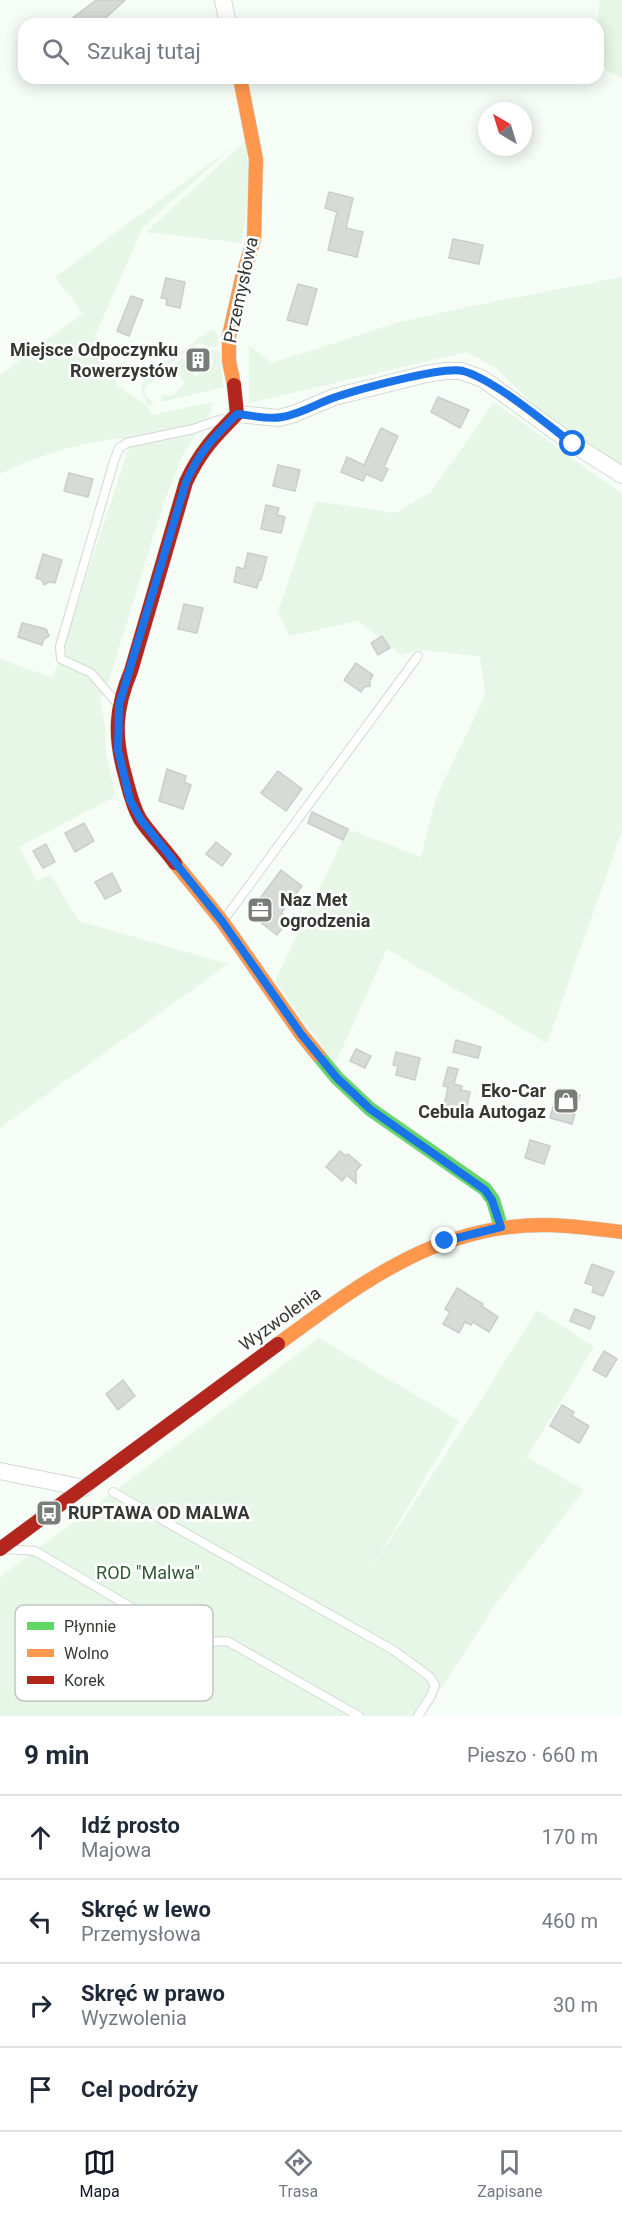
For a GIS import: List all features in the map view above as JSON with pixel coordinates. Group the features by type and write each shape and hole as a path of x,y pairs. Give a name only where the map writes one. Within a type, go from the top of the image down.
{"street":[{"path":"224,0 227,18"},
{"name":"Przemysłowa","path":"237,414 229,361 229,336 242,278 254,239 256,159 241,84"},
{"path":"501,1227 492,1200 485,1190 370,1109 337,1078 301,1034 222,921 148,829 130,800 118,750 119,705 186,482 195,460 237,414 279,418 345,394 426,374 461,371 483,379 573,444 622,475"},
{"name":"Wyzwolenia","path":"0,1549 375,1273 404,1257 445,1241 501,1227 564,1224 622,1232"},
{"path":"0,1471 84,1488"}],"lane":[{"path":"119,705 91,673 62,659 60,646 116,454 119,448 128,443 193,429 237,414"},
{"path":"222,921 418,656"},
{"path":"113,1492 393,1650 429,1676 435,1685 418,1716"},
{"path":"0,1549 35,1551 127,1605"},
{"path":"213,1642 227,1641 359,1716"}],"green space":[{"path":"597,0 622,0 622,78 604,67 604,18 598,18 600,3"},
{"path":"246,141 249,184 242,243 146,232"},
{"path":"231,148 143,227 95,336 118,386 147,406 152,415 212,402 211,412 184,452 164,502 107,687 100,701 105,726 106,755 116,796 19,847 37,881 50,874 79,921 228,964 0,1128 0,659 53,678 132,438 64,449 0,474 0,375 83,313 55,277"},
{"path":"622,277 622,469 562,432 497,369 467,352 249,403 249,345 272,363 400,322"},
{"path":"212,329 218,334 219,345 205,346 200,343 190,348 189,346 186,352 158,372 153,382 148,384 144,390 145,396 155,403 147,406 141,389 143,382 152,373"},
{"path":"209,350 220,353 223,387 162,402 161,395 172,396 184,385 184,380 177,370 173,367 169,368 184,357 189,372 197,376 197,374 207,373 212,369 210,368 213,362"},
{"path":"494,402 622,494 622,831 547,1043 387,949 335,1064 275,981 348,829 421,857 436,798 485,695 480,656 420,650 401,655 358,621 289,636 278,611 316,501 395,513 431,492"},
{"name":"ROD \"Malwa\"","path":"537,1310 594,1347 527,1457 584,1490 497,1602 423,1716 0,1716 0,1577 319,1338 459,1421 372,1567"}],"building":[{"path":"96,0 125,0 106,18 73,18"},
{"path":"329,192 353,198 346,228 363,232 357,257 328,250 337,212 325,208"},
{"path":"453,239 483,245 479,264 449,258"},
{"path":"166,278 185,282 180,308 166,305 167,299 161,298"},
{"path":"298,284 317,289 307,325 287,320"},
{"path":"131,296 143,300 129,336 117,331"},
{"path":"438,397 469,410 460,428 431,412"},
{"path":"381,428 398,436 384,467 388,469 382,481 366,474 363,481 341,472 347,457 364,465"},
{"path":"278,465 300,470 295,491 273,486"},
{"path":"69,473 93,479 88,497 64,491"},
{"path":"266,505 279,508 277,515 285,517 281,533 261,529"},
{"path":"248,553 267,557 257,588 234,582 237,567 244,569"},
{"path":"43,554 62,560 55,583 49,582 44,585 42,580 36,578"},
{"path":"184,604 203,608 197,633 178,629"},
{"path":"22,623 46,629 49,636 44,639 42,645 18,637"},
{"path":"382,636 390,648 378,655 371,643"},
{"path":"356,663 373,675 370,686 364,687 361,692 344,680"},
{"path":"167,769 186,776 184,782 191,785 183,809 159,801"},
{"path":"278,771 302,789 286,811 261,793"},
{"path":"312,812 348,829 343,840 308,823"},
{"path":"84,823 94,841 75,852 65,833"},
{"path":"216,842 231,854 222,866 206,854"},
{"path":"46,844 55,862 43,868 33,851"},
{"path":"281,870 302,886 281,913 289,919 277,935 249,913"},
{"path":"112,873 121,891 105,899 95,882"},
{"path":"456,1040 481,1047 478,1058 453,1052"},
{"path":"356,1049 371,1056 365,1068 350,1061"},
{"path":"396,1052 420,1058 415,1080 396,1075 398,1066 393,1065"},
{"path":"448,1067 458,1069 454,1084 462,1086 461,1090 470,1092 466,1111 444,1106 448,1087 443,1086"},
{"name":"Eko-Car Cebula Autogaz","path":"558,1089 580,1095 572,1124 550,1118"},
{"path":"530,1140 550,1146 544,1164 525,1158"},
{"path":"340,1151 346,1156 348,1154 361,1165 356,1171 356,1183 347,1175 342,1181 326,1167"},
{"path":"592,1264 614,1272 603,1296 592,1292 594,1286 585,1283"},
{"path":"457,1288 483,1304 482,1306 498,1317 489,1332 473,1322 471,1325 465,1322 459,1333 443,1324 450,1312 445,1309"},
{"path":"575,1309 595,1317 590,1329 570,1321"},
{"path":"604,1351 617,1359 606,1377 593,1370"},
{"path":"123,1380 135,1396 118,1410 106,1394"},
{"path":"562,1405 574,1412 572,1416 589,1426 579,1443 550,1426"}],"traffic: fast":[{"path":"318,1055 337,1078 370,1109 485,1189 493,1200 501,1227"}],"traffic: slow":[{"path":"234,385 229,361 229,336 242,278 254,239 256,159 241,84"},
{"path":"175,863 222,921 318,1055"},
{"path":"278,1344 370,1280 434,1247 469,1235 505,1228 544,1225 622,1232"}],"traffic: jam":[{"path":"175,863 140,819 133,803 119,748 119,710 186,482 208,445 237,414 234,385"},
{"path":"0,1549 278,1344"}],"place":[{"name":"Miejsce Odpoczynku Rowerzystów","path":"198,360"},
{"name":"Naz Met ogrodzenia","path":"260,910"},
{"name":"Eko-Car Cebula Autogaz","path":"566,1101"},
{"name":"RUPTAWA OD MALWA","path":"49,1513"}],"route":[{"path":"445,1241 501,1227 492,1200 485,1190 370,1109 337,1078 301,1034 222,921 141,820 130,800 118,750 119,705 186,482 195,460 237,414 279,418 334,397 426,374 461,371 483,379 573,444"}]}
